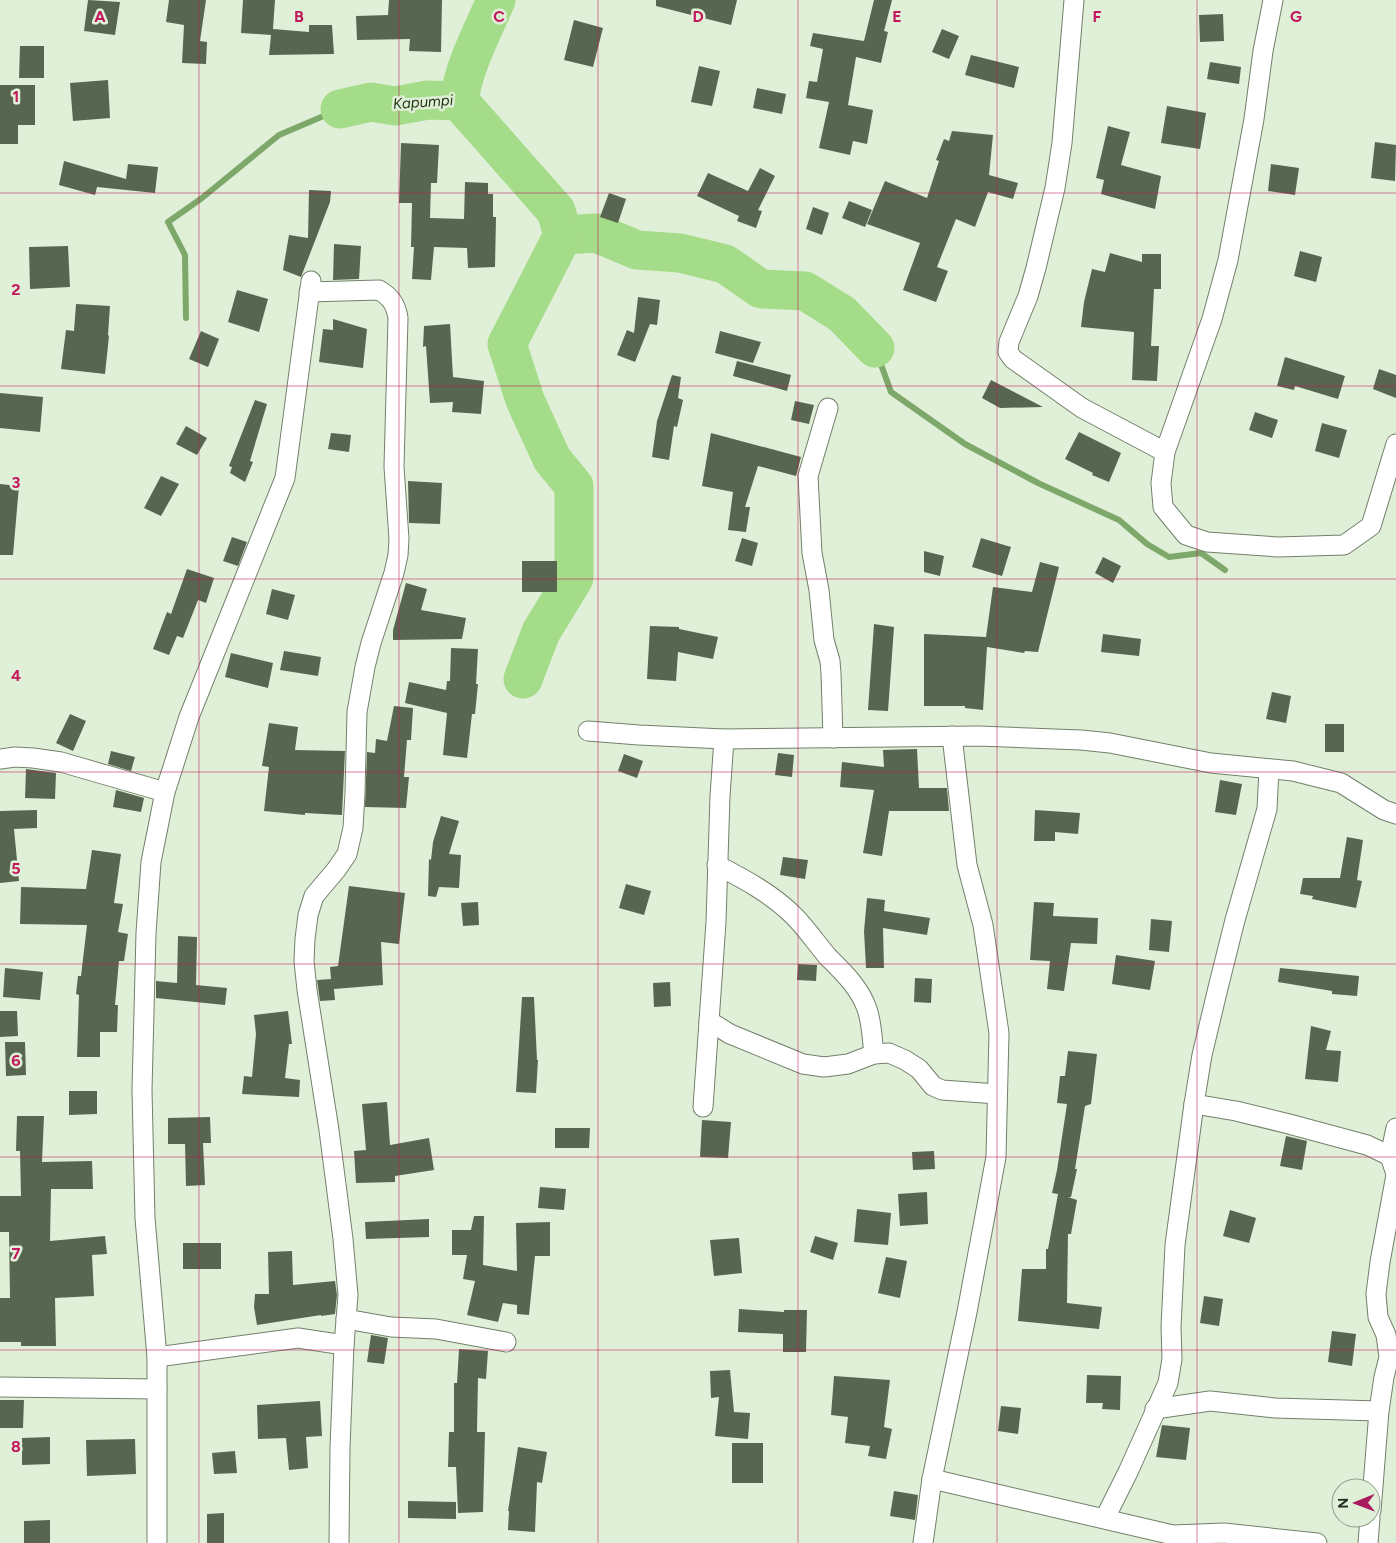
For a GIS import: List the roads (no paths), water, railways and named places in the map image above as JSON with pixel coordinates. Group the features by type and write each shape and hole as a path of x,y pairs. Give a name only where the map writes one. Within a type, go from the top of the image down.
{"street":[{"path":"1074,0 1062,143 1055,188 1028,296 1009,342 1008,352 1013,359 1082,408 1165,452"},
{"path":"1273,0 1263,51 1253,128 1228,260 1212,319 1165,452 1161,483 1163,507 1186,535 1207,542 1278,547 1344,545 1371,526 1396,444"},
{"path":"157,1543 157,1357 145,1218 142,1090 146,933 151,862 165,792 189,717 285,478 310,286 379,290 392,301 398,318 394,467 399,538 398,555 365,667 356,729 356,793 353,828 347,854 314,896 308,915 305,940 304,961 307,990 329,1130 344,1247 348,1295 340,1448 339,1543"},
{"path":"828,408 808,476 812,553 819,590 824,640 830,661 833,738"},
{"path":"588,731 630,735 724,739 952,736 1048,738 1110,743 1212,763 1292,771 1341,783 1384,810 1396,814"},
{"path":"923,1543 932,1479 961,1342 996,1157 998,1034 983,925 967,865 952,736"},
{"path":"703,1107 716,922 724,739"},
{"path":"0,759 14,757 61,762 165,792"},
{"path":"1105,1518 1128,1472 1168,1382 1172,1359 1171,1327 1174,1246 1202,1055 1235,920 1267,809 1269,769"},
{"path":"717,865 775,899 802,925 843,972 857,990 866,1007 871,1022 874,1054"},
{"path":"709,1021 730,1034 803,1064 824,1067 848,1064 874,1054 889,1053 919,1069 933,1086 942,1090 997,1094"},
{"path":"1194,1104 1236,1111 1297,1126 1366,1145 1390,1156"},
{"path":"1374,1478 1379,1411 1384,1377 1390,1358 1386,1335 1378,1317 1376,1294 1381,1254 1396,1174 1390,1156 1396,1128"},
{"path":"346,1319 391,1326 436,1329 506,1342"},
{"path":"157,1357 298,1338 344,1345"},
{"path":"0,1387 156,1389"},
{"path":"1155,1409 1210,1402 1275,1408 1379,1411"},
{"path":"932,1479 1105,1518 1172,1539 1224,1533 1318,1543"},
{"path":"1368,1543 1369,1528"}],"waterway":[{"name":"Kapumpi","path":"340,109 371,102 395,106 428,100 459,101 469,62 496,0"},
{"path":"459,101 556,211 563,235 596,233 637,250 680,253 725,264 761,289 805,291 842,314 875,348"},
{"path":"186,318 185,255 168,222 202,198 279,135 340,109"},
{"path":"523,679 541,632 574,578 574,486 552,459 525,400 507,344 563,235"},
{"path":"875,348 891,392 965,444 1038,483 1119,520 1147,544 1169,557 1201,553 1225,570"}]}
